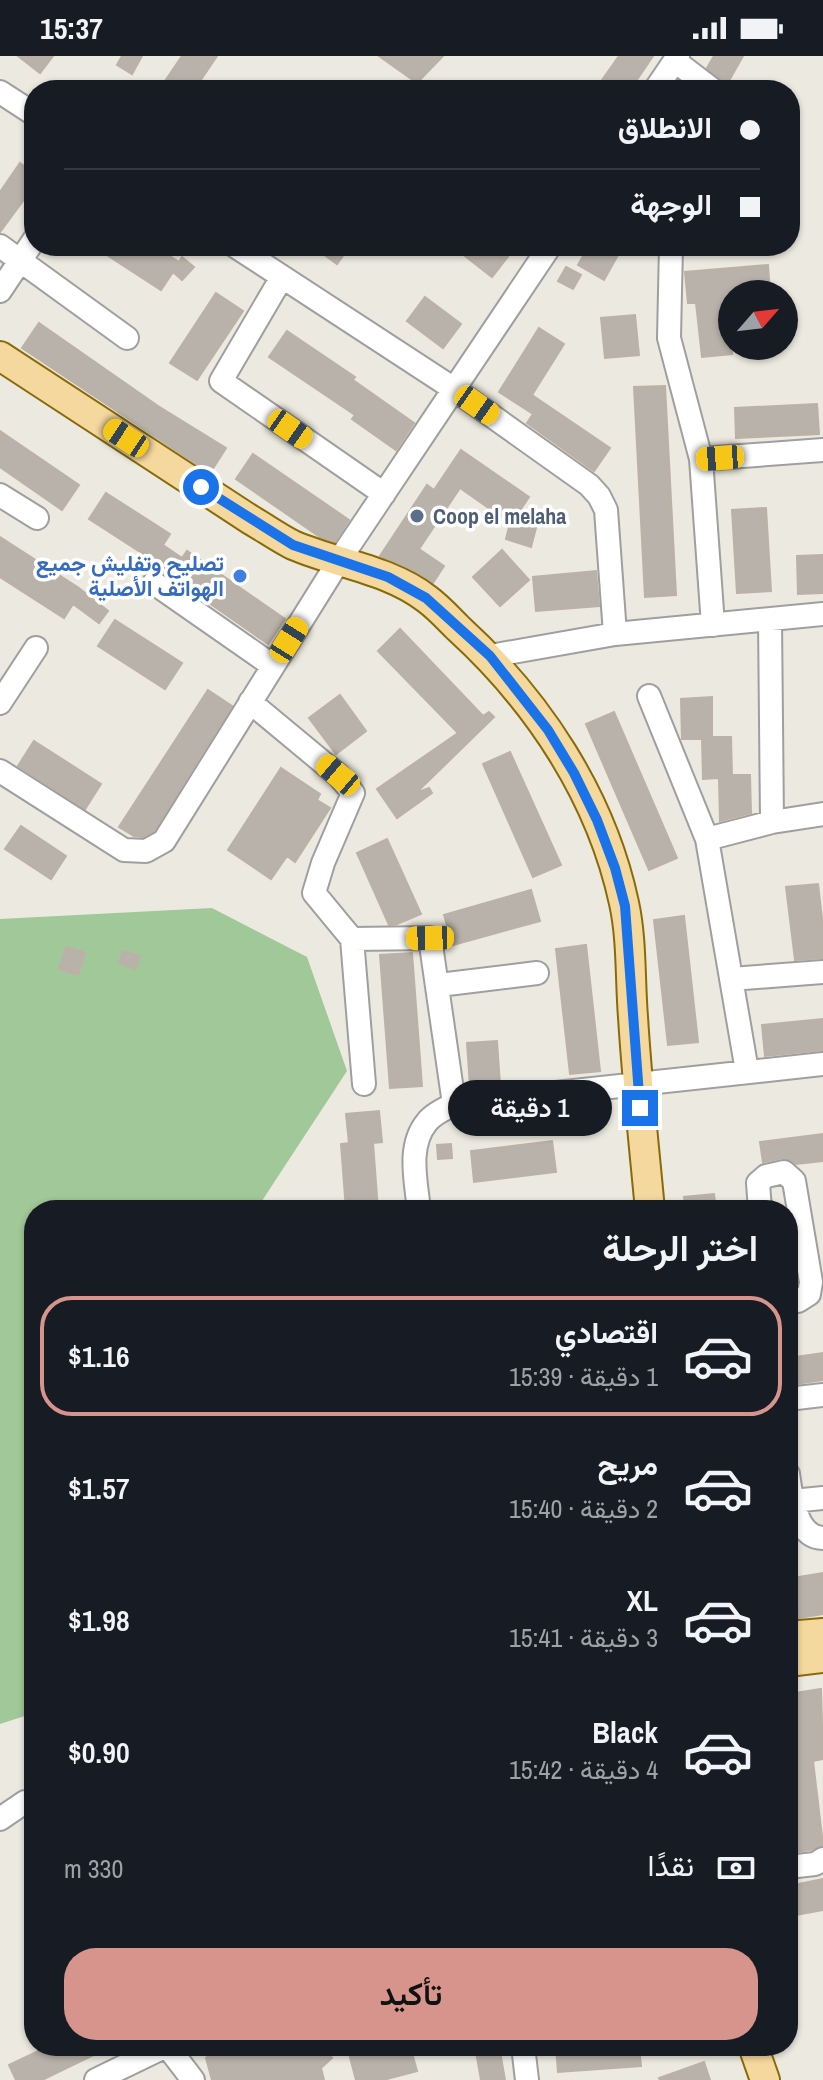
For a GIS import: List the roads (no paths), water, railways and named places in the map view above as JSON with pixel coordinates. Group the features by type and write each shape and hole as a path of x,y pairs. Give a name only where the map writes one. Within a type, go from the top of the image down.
{"main road":[{"path":"0,356 293,545 388,577 426,598 490,656 548,730 597,820 625,906 649,1200"},
{"path":"798,1635 823,1633"},
{"path":"798,1661 823,1658"},
{"path":"757,2056 765,2080"}],"street":[{"path":"662,80 676,59 701,80"},
{"path":"0,92 24,108"},
{"path":"0,246 127,338"},
{"path":"0,291 24,255"},
{"path":"250,256 454,389 570,471 599,496 606,510 608,526 615,634"},
{"path":"0,771 124,850 146,851 164,841 340,559 543,256"},
{"path":"671,256 669,338 701,459 713,625"},
{"path":"282,277 221,381 384,494"},
{"path":"701,459 823,450"},
{"path":"0,495 37,518"},
{"path":"154,583 273,666"},
{"path":"490,656 615,634 823,614"},
{"path":"770,619 772,822"},
{"path":"0,703 36,648"},
{"path":"649,696 707,839 747,1071"},
{"path":"250,702 338,775 353,793 323,863 314,893 352,939 364,1084"},
{"path":"707,839 772,822 823,814"},
{"path":"352,939 430,938 454,1104"},
{"path":"731,979 823,972"},
{"path":"439,985 537,973"},
{"path":"418,1200 414,1163 417,1137 428,1119 454,1104 823,1064"},
{"path":"759,1200 758,1183 766,1176 784,1172 794,1181 797,1200"},
{"path":"798,1205 811,1282 809,1294 798,1301"},
{"path":"798,1398 823,1395"},
{"path":"798,1500 823,1498"},
{"path":"798,1515 805,1531 817,1539 823,1538"},
{"path":"0,1819 24,1803"},
{"path":"798,1866 815,1864 823,1859"},
{"path":"96,2080 146,2056"},
{"path":"175,2056 193,2080"},
{"path":"524,2056 527,2080"}],"place":[{"name":"Coop el melaha","path":"417,516"},
{"name":"تصليح وتفليش جميع الهواتف الأصلية","path":"240,576"}]}
